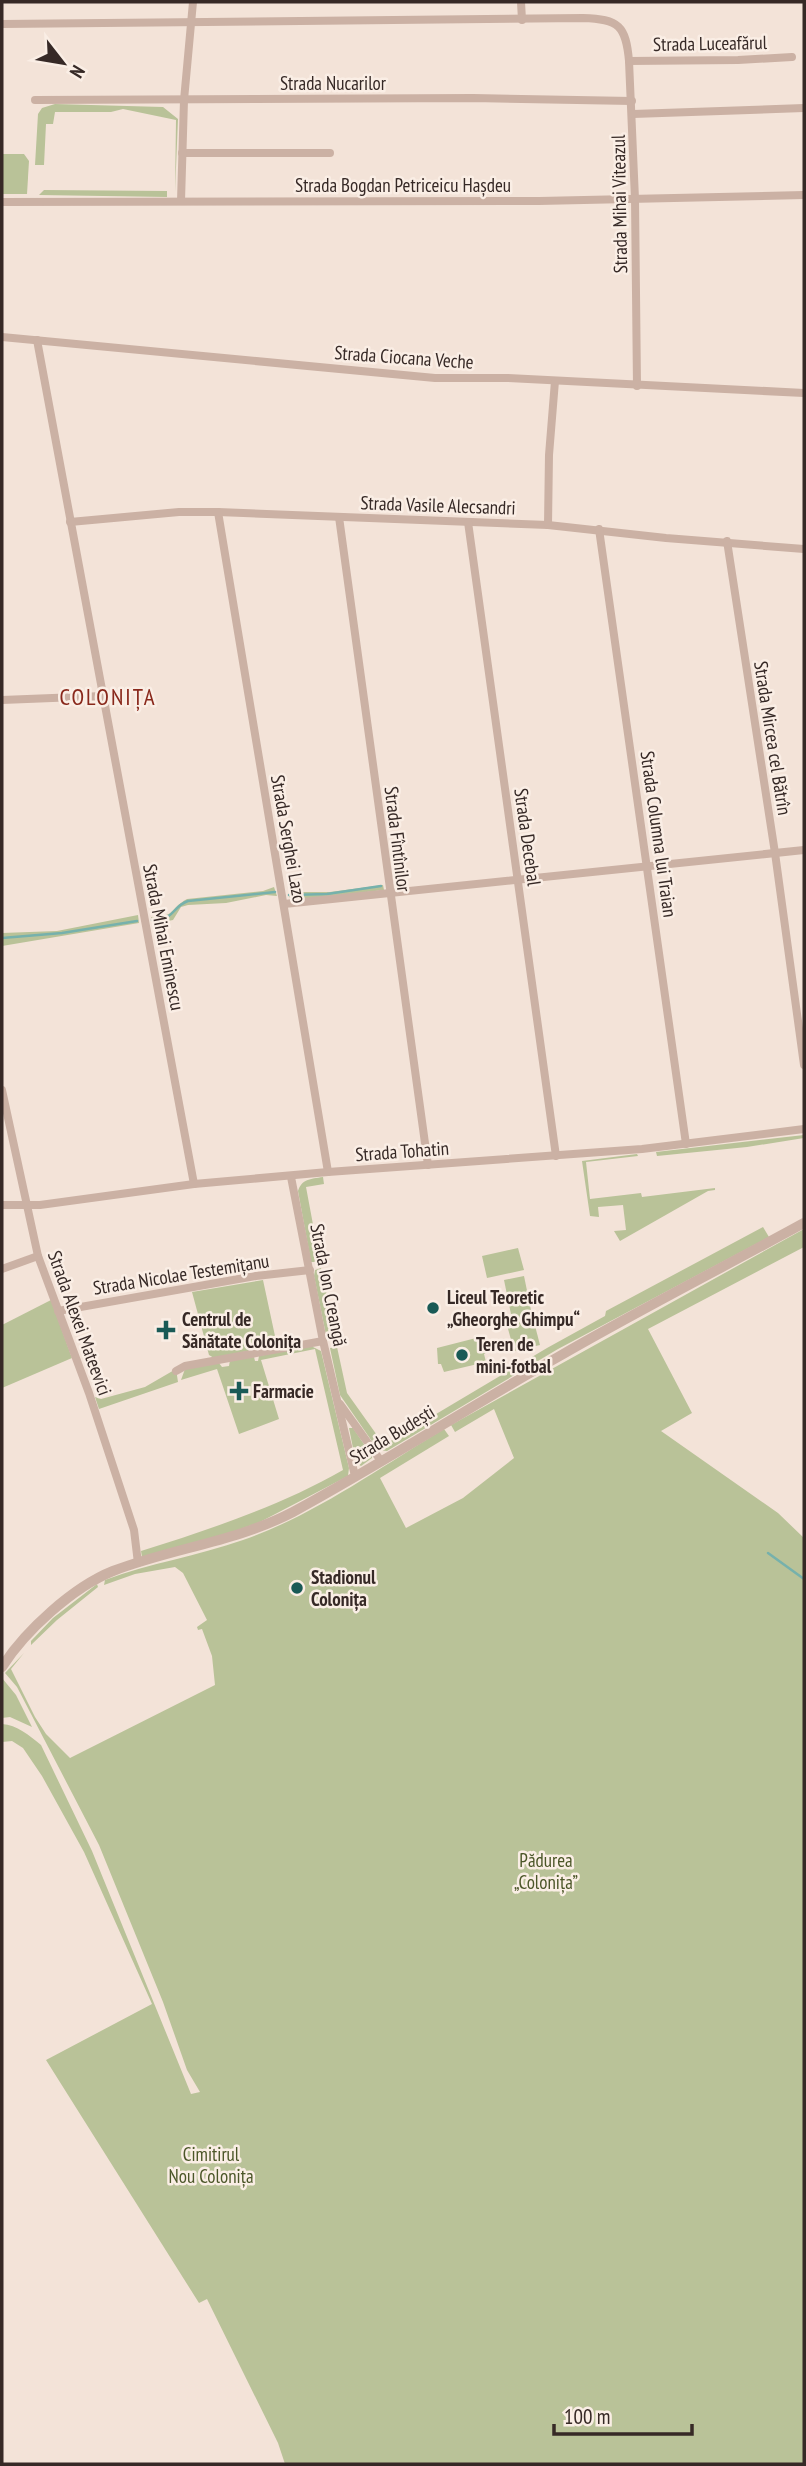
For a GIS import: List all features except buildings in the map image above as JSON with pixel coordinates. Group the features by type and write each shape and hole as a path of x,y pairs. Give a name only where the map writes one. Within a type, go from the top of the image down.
{"street":[{"path":"181,201 184,100 193,2"},
{"path":"2,24 522,20 521,2"},
{"name":"Strada Mihai Viteazul","path":"522,20 590,18 610,21 628,38 633,114 637,386"},
{"name":"Strada Luceafărul","path":"629,61 792,57"},
{"name":"Strada Nucarilor","path":"35,100 473,98 632,101"},
{"path":"633,114 804,108"},
{"path":"182,153 330,153"},
{"name":"Strada Bogdan Petriceicu Hașdeu","path":"2,202 635,199 804,195"},
{"name":"Strada Ciocana Veche","path":"2,337 435,378 804,393"},
{"name":"Strada Mihai Eminescu","path":"37,340 194,1184"},
{"path":"548,525 549,455 555,381"},
{"name":"Strada Vasile Alecsandri","path":"70,522 179,512 218,512 548,525 804,549"},
{"name":"Strada Serghei Lazo","path":"218,512 328,1172"},
{"name":"Strada Fîntînilor","path":"339,517 388,892 428,1165"},
{"name":"Strada Decebal","path":"468,522 556,1156"},
{"name":"Strada Columna lui Traian","path":"598,529 686,1144"},
{"name":"Strada Mircea cel Bătrîn","path":"727,541 775,853 804,1065"},
{"path":"2,701 103,696"},
{"path":"284,904 804,850"},
{"name":"Strada Alexei Mateevici","path":"2,1090 38,1256 89,1393 134,1530 138,1563"},
{"name":"Strada Tohatin","path":"2,1205 25,1205 194,1184 328,1172 686,1144 804,1129"},
{"name":"Strada Ion Creangă","path":"291,1177 323,1341 355,1476"},
{"name":"Strada Budești","path":"4,1659 80,1589 114,1571 210,1544 268,1524 560,1356 804,1223"},
{"path":"2,1269 38,1256"},
{"name":"Strada Nicolae Testemițanu","path":"58,1311 256,1276 310,1270"},
{"path":"176,1371 185,1366 323,1341"},
{"name":"Strada Ion Creangă","path":"336,1399 381,1461"}],"green space":[{"path":"55,104 163,107 178,119 175,192 176,120 123,109 111,112 55,112 53,124 46,124 44,165 35,165 38,114 42,108"},
{"path":"2,154 24,154 29,161 27,194 2,194"},
{"path":"44,190 167,191 167,197 39,195"},
{"path":"383,885 384,890 297,900 289,897 289,892 330,892"},
{"path":"274,887 277,896 266,895 226,903 188,905 181,907 173,920 153,924 151,917 169,914 187,899 263,891"},
{"path":"138,915 139,923 2,946 2,933 57,931"},
{"path":"804,1135 804,1138 747,1147 657,1156 656,1152"},
{"path":"638,1156 586,1162 590,1199 641,1193 642,1197 715,1190 708,1191 620,1241 614,1231 626,1230 623,1205 598,1207 599,1217 590,1216 582,1161"},
{"path":"323,1177 324,1184 306,1187 320,1262 311,1262 298,1191 304,1182"},
{"path":"763,1227 769,1237 558,1349 387,1451 378,1450 340,1395 330,1348 337,1347 347,1393 384,1445 605,1316 606,1311"},
{"name":"Pădurea „Colonița”","path":"804,1229 804,1247 648,1329 692,1413 661,1431 778,1513 804,1538 804,2464 285,2464 278,2443 207,2299 199,2303 46,2060 152,2004 84,1852 42,1776 23,1748 12,1741 2,1742 2,1724 18,1728 41,1745 92,1851 191,2094 200,2092 187,2070 163,2002 99,1845 17,1687 5,1673 24,1653 11,1669 46,1734 70,1758 215,1685 212,1656 202,1629 198,1630 197,1627 207,1620 183,1573 175,1567 135,1574 104,1585 105,1580 226,1546 270,1530 346,1490 444,1429 449,1436 380,1478 406,1528 463,1498 514,1458 494,1409 455,1432 451,1425"},
{"path":"518,1248 524,1270 487,1278 482,1256"},
{"path":"321,1268 336,1338 327,1340 314,1276 315,1270"},
{"path":"524,1276 532,1315 512,1319 504,1280"},
{"path":"263,1280 275,1336 270,1338 272,1346 214,1358 209,1355 192,1292"},
{"path":"51,1300 72,1358 2,1388 2,1325"},
{"path":"533,1318 540,1345 514,1351 507,1325"},
{"name":"Teren de mini-fotbal","path":"480,1337 486,1353 486,1362 444,1372 441,1364 438,1364 437,1348"},
{"path":"311,1346 321,1351 349,1468 348,1476 260,1522 224,1535 142,1557 141,1551 270,1506 343,1470 315,1349 261,1360 279,1419 239,1434 217,1369 181,1380 185,1369 219,1363 222,1367 229,1366 230,1360 254,1357 255,1361 258,1361 259,1356"},
{"path":"176,1369 178,1382 99,1409 95,1397 101,1399 145,1387"},
{"path":"349,1428 353,1428 372,1456 361,1466 356,1463"},
{"path":"97,1584 98,1587 31,1645 31,1641 53,1618"},
{"path":"2,1678 16,1695 32,1727 10,1717 2,1718"}],"waterway":[{"path":"289,895 327,894 381,886"},
{"path":"152,920 169,916 188,901 275,892"},
{"path":"2,938 62,933 137,921"},
{"path":"768,1553 804,1579"}],"place":[{"name":"Liceul Teoretic „Gheorghe Ghimpu“","path":"433,1308"},
{"name":"Centrul de Sănătate Colonița","path":"166,1330"},
{"name":"Teren de mini-fotbal","path":"462,1355"},
{"name":"Farmacie","path":"239,1391"},
{"name":"Stadionul Colonița","path":"297,1588"}],"district":[{"name":"COLONIȚA","path":"108,696"}],"park label":[{"name":"Cimitirul Nou Colonița","path":"211,2165"}]}
